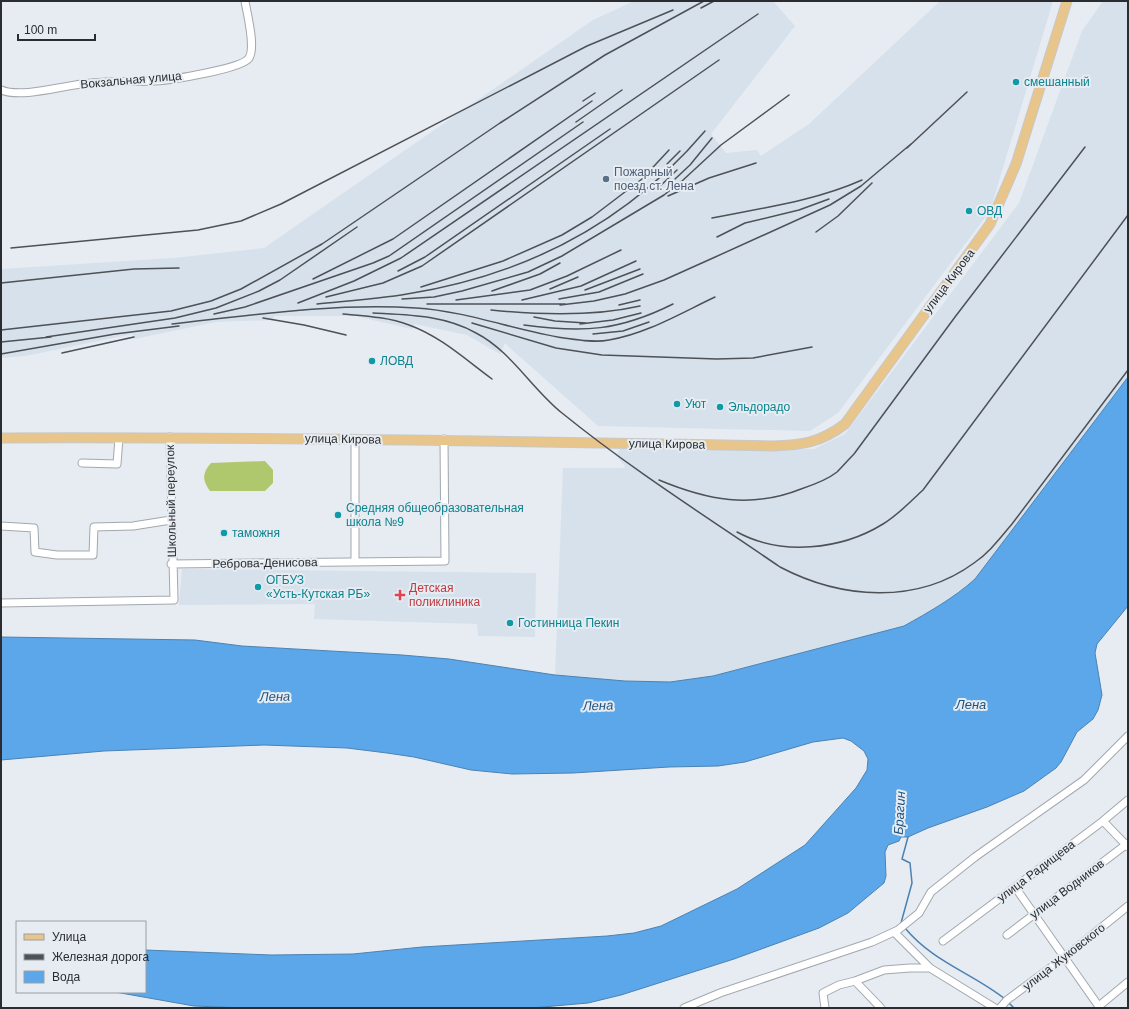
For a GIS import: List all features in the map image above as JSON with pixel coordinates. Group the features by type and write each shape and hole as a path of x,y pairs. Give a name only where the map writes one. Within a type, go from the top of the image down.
{"main road":[{"name":"улица Кирова","path":"1,438 170,437 444,439 772,446 801,445 817,441 834,433 845,424 990,224 1016,164 1067,1"}],"street":[{"name":"Вокзальная улица","path":"1,90 18,94 90,83 156,81 214,71 240,64 248,59 252,49 245,1"},
{"name":"Школьный переулок","path":"170,437 171,564"},
{"path":"82,463 117,464 119,438"},
{"path":"355,439 355,562"},
{"name":"Реброва-Денисова","path":"171,564 445,561 444,439"},
{"path":"1,526 34,528 34,552 57,555 93,555 94,527 133,526 171,520"},
{"path":"1,603 174,600 171,564"},
{"path":"684,1008 720,993 872,942 908,924 919,913 931,892 975,857 1084,780 1128,736"},
{"name":"улица Радищева","path":"944,941 1103,821 1128,800"},
{"path":"1103,821 1127,845"},
{"name":"улица Водников","path":"1007,935 1127,845"},
{"path":"1015,887 1099,1007 1128,982"},
{"name":"улица Жуковского","path":"1000,1008 1006,1000 1065,957 1128,906"},
{"path":"896,931 930,968 995,1008"},
{"path":"825,1008 823,993 839,985 855,981 884,970 930,968"},
{"path":"855,981 880,1008"}],"shaded area":[{"path":"634,1 773,1 795,26 711,134 726,153 757,150 761,156 809,124 940,1 1053,1 990,211 838,413 810,431 598,426 505,343 500,354 467,335 415,324 412,329 355,316 274,316 272,320 216,322 134,339 133,334 25,356 1,358 1,269 174,258 264,248 593,20"},
{"path":"1103,1 1128,1 1128,377 975,579 962,591 904,626 713,676 670,682 625,681 555,675 563,468 625,468 616,456 621,447 814,449 845,434 1019,203 1082,31"},
{"path":"182,569 536,573 535,637 478,636 477,624 314,619 315,604 179,605"}],"green space":[{"path":"265,461 273,470 273,483 265,491 210,491 204,480 206,470 211,463"}],"water":[{"name":"Лена","path":"1128,377 1128,606 1097,644 1095,653 1102,695 1098,710 1093,719 1077,732 1061,762 1056,768 1024,791 987,807 928,828 908,837 901,837 899,841 888,845 885,852 886,876 884,883 848,913 819,928 734,959 621,995 588,1003 531,1008 245,1008 194,1006 121,993 146,993 146,950 271,955 353,954 422,947 607,936 634,933 661,926 737,889 805,845 856,788 867,770 868,759 864,751 851,741 843,738 813,742 745,762 718,766 669,767 573,773 512,774 471,770 414,757 347,748 264,745 104,751 1,760 1,637 195,640 242,646 449,659 555,675 625,681 670,682 713,676 904,626 950,599 975,579"}],"waterway":[{"name":"Брагин","path":"901,923 912,883 910,863 902,859 908,837"},
{"name":"Брагин","path":"905,928 916,940 940,959 1005,999"},
{"name":"Брагин","path":"1008,1002 1014,1008"}],"railway":[{"path":"1,330 171,311 211,301 241,289 322,244 500,123 605,55 704,1"},
{"path":"701,8 714,1"},
{"path":"11,248 198,230 241,221 281,204 587,46 673,10"},
{"path":"298,303 354,281 401,258 758,14"},
{"path":"326,297 383,283 422,266 719,60"},
{"path":"576,122 622,90"},
{"path":"907,148 967,92"},
{"path":"583,101 595,93"},
{"path":"402,299 434,297 462,291 528,272 562,256 664,195 682,181 721,145 789,95"},
{"path":"313,279 393,239 592,101"},
{"path":"214,314 245,307 373,263 389,256 583,122"},
{"path":"398,271 425,257 610,129"},
{"path":"317,304 396,296 451,285 493,273 533,258 571,240 608,218 642,193 675,164 705,131"},
{"path":"675,179 690,165 712,138"},
{"path":"560,305 594,301 625,294 664,280 830,205 861,186 911,144"},
{"path":"659,480 694,493 729,500 747,500 764,499 783,495 820,482 837,472 854,454 955,317 1085,147"},
{"path":"421,287 503,261 562,235 592,217 642,179 669,150"},
{"path":"667,164 680,151"},
{"path":"668,196 709,178 756,163"},
{"path":"657,189 677,170"},
{"path":"712,218 807,199 862,180"},
{"path":"816,232 838,216 872,183"},
{"path":"717,237 745,223 799,210 829,199"},
{"path":"737,532 754,540 772,545 811,547 849,540 866,533 894,517 923,490 1128,215"},
{"path":"46,337 175,318 216,308 259,291 280,280 357,227"},
{"path":"456,300 530,290 567,276 621,250"},
{"path":"522,300 581,286 636,261"},
{"path":"492,291 540,274 560,263"},
{"path":"1,283 134,269 179,268"},
{"path":"585,290 640,269"},
{"path":"559,299 599,292 643,274"},
{"path":"550,289 578,277"},
{"path":"172,324 324,308 416,308 453,313 545,335 586,341 598,341 623,337 650,328 715,297"},
{"path":"619,305 640,300"},
{"path":"427,304 565,304"},
{"path":"524,325 565,329 600,328 635,320 673,304"},
{"path":"491,310 566,314 622,310 640,306"},
{"path":"373,313 413,315 439,319 464,327 476,333 500,350 551,403 588,434 780,567 804,578 828,586 853,591 878,593 904,591 928,586 952,577 985,555 1012,524 1128,370"},
{"path":"580,324 613,320 641,313"},
{"path":"343,314 368,316 401,322 409,325 442,342 492,379"},
{"path":"534,317 555,321 586,323"},
{"path":"263,318 304,325 346,335"},
{"path":"593,334 623,331 649,322"},
{"path":"472,323 556,348 602,355 717,359 753,358 812,347"},
{"path":"1,354 115,334 179,326"},
{"path":"1,342 51,337"},
{"path":"62,353 134,337"}],"place":[{"name":"смешанный","path":"1016,82"},
{"name":"Пожарный поезд ст. Лена","path":"606,179"},
{"name":"ОВД","path":"969,211"},
{"name":"ЛОВД","path":"372,361"},
{"name":"Уют","path":"677,404"},
{"name":"Эльдорадо","path":"720,407"},
{"name":"Средняя общеобразовательная школа №9","path":"338,515"},
{"name":"таможня","path":"224,533"},
{"name":"ОГБУЗ «Усть-Кутская РБ»","path":"258,587"},
{"name":"Детская поликлиника","path":"400,595"},
{"name":"Гостинница Пекин","path":"510,623"}]}
